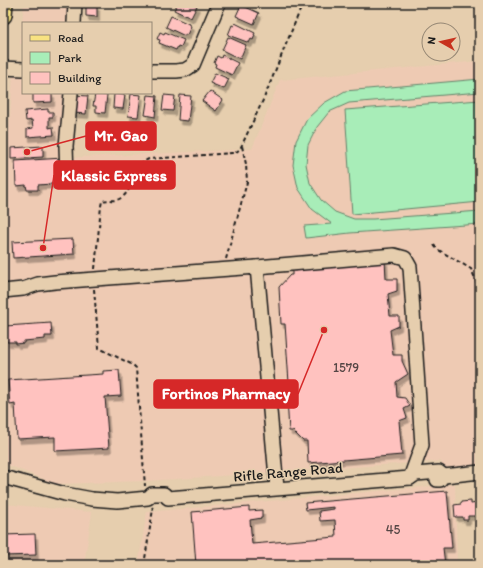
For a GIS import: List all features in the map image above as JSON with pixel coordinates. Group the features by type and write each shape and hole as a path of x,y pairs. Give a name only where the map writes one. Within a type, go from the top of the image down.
{"main road":[{"path":"3,15 4,3"}],"street":[{"path":"74,22 75,3"},
{"path":"152,71 185,70 193,65 219,3"},
{"path":"3,68 22,68"},
{"path":"67,176 66,146 72,94"},
{"path":"3,291 23,289 38,284 55,282 394,255 405,258 410,266 422,445 410,478"},
{"path":"257,267 277,488"},
{"name":"Rifle Range Road","path":"3,477 65,494 92,499 118,501 148,498 152,494 164,494 168,498 410,478 416,474 440,472 444,476 480,472"}],"path":[{"path":"95,273 102,201 115,201 122,198 141,165 145,161 149,159 232,154 238,151 242,146 264,98 303,3"},
{"path":"224,269 248,182 242,146"},
{"path":"434,245 437,249 471,269 480,290"},
{"path":"94,286 99,348 133,365 136,368 145,490 152,509 144,565"}],"shaded area":[{"path":"24,3 72,3 69,22 22,22"},
{"path":"22,24 22,44 20,44"},
{"path":"480,61 480,465 442,468 441,461 146,481 56,484 3,463 3,211 13,76 22,77 22,94 71,94 71,106 61,107 61,158 252,149 280,80"},
{"path":"455,484 457,565 138,565 147,512"},
{"path":"3,504 92,512 84,565 3,565"}],"green space":[{"path":"480,79 480,92 349,103 329,112 317,127 308,145 306,164 310,183 321,200 335,212 354,219 373,219 480,211 480,224 350,233 306,238 304,226 332,224 312,209 298,188 293,165 296,141 307,119 324,103 345,91"},
{"path":"480,100 480,202 352,214 345,110"}],"building":[{"path":"178,3 190,3 197,6 191,18 174,10"},
{"path":"86,5 97,6 97,17 86,16"},
{"path":"241,5 259,13 254,24 236,16"},
{"path":"171,16 191,26 187,35 185,34 185,36 166,27"},
{"path":"235,23 255,33 253,40 251,39 249,43 228,35 232,25 234,26"},
{"path":"160,32 164,34 165,32 184,40 181,47 178,46 176,50 159,43 160,40 157,39"},
{"path":"228,37 246,45 240,59 222,50"},
{"path":"222,55 238,63 232,75 215,67 216,64 214,63 217,56 221,58"},
{"path":"215,73 229,79 224,89 210,83"},
{"path":"210,91 223,100 216,111 202,101"},
{"path":"33,94 52,94 52,102 33,103"},
{"path":"95,94 107,95 105,113 96,112 96,106 93,106"},
{"path":"114,94 125,95 123,109 113,108"},
{"path":"131,94 141,95 138,117 128,116"},
{"path":"75,95 88,96 86,114 74,113"},
{"path":"148,95 157,96 155,117 145,115"},
{"path":"164,95 175,96 173,111 162,110"},
{"path":"180,95 191,96 188,121 178,120"},
{"path":"48,109 48,112 53,112 53,117 49,117 49,128 53,127 54,135 27,137 27,129 33,128 32,120 26,121 25,111"},
{"path":"43,146 43,157 11,159 11,148"},
{"path":"63,158 65,183 38,185 38,190 27,190 26,185 16,186 15,161"},
{"path":"73,239 74,254 13,258 12,242"},
{"path":"385,260 386,279 397,279 397,291 388,294 390,316 399,316 399,326 390,330 393,355 402,355 402,361 408,374 396,382 397,397 405,398 410,406 404,409 407,418 399,421 402,455 308,463 307,441 303,441 293,431 289,431 286,382 289,383 285,324 281,324 279,287 290,275 292,275 292,266"},
{"path":"51,323 52,336 45,336 45,339 24,341 24,343 16,344 16,342 7,342 5,326"},
{"path":"119,370 121,396 105,397 109,448 55,451 55,437 17,439 15,404 10,405 8,380 103,374 103,371"},
{"path":"447,491 452,548 443,548 445,565 196,565 192,512 249,507 249,511 262,510 262,518 250,520 252,544 336,537 335,520 320,521 319,511 334,509 334,507 306,510 305,503"},
{"path":"471,501 471,504 477,503 478,516 468,516 468,520 463,520 463,517 455,517 454,505 461,504 461,502"},
{"path":"35,534 36,555 3,556 3,535"}],"place":[{"name":"Mr. Gao","path":"27,152"},
{"name":"Klassic Express","path":"43,248"},
{"name":"Fortinos Pharmacy","path":"324,330"}]}
